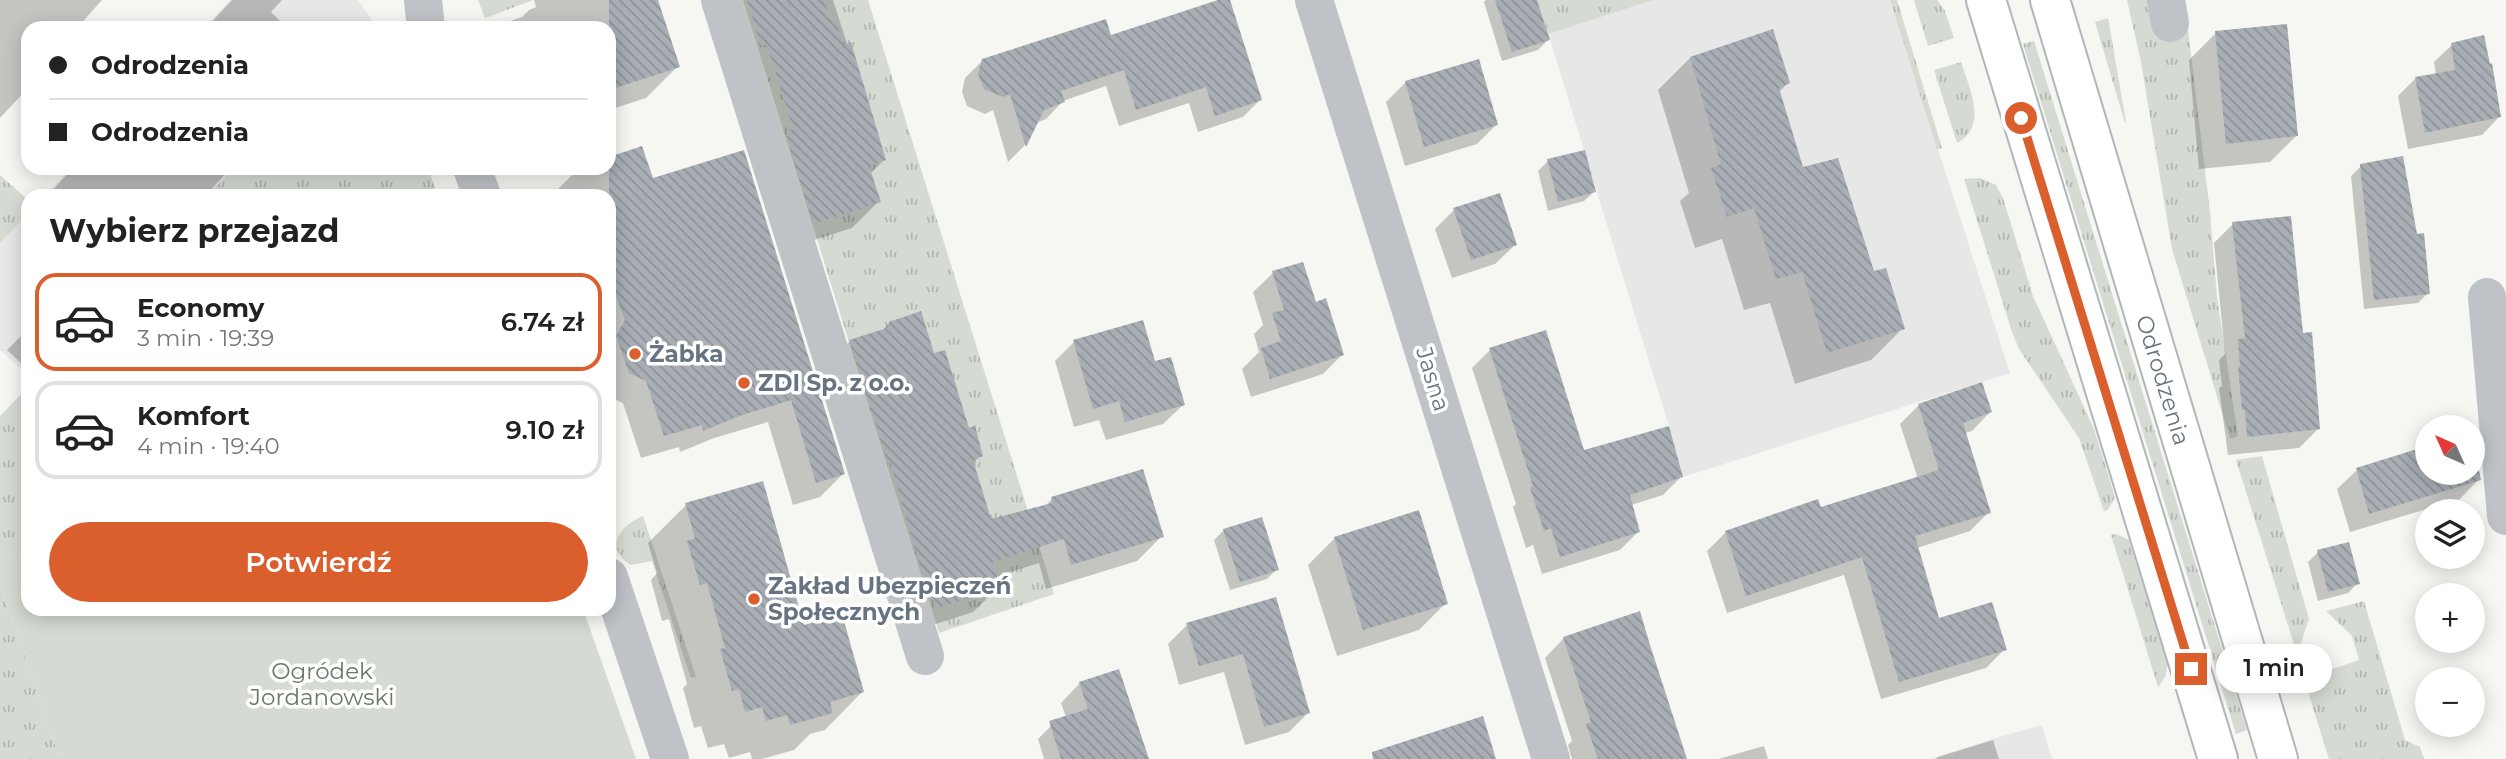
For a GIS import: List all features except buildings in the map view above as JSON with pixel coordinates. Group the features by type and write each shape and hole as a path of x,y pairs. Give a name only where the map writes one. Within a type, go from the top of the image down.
{"main road":[{"path":"1986,0 2218,759"},
{"name":"Odrodzenia","path":"2050,0 2278,759"}],"street":[{"path":"423,0 425,21"},
{"path":"720,0 925,656"},
{"name":"Jasna","path":"1314,0 1551,759"},
{"path":"2487,297 2506,516"},
{"path":"616,598 670,759"}],"shaded area":[{"path":"230,0 358,0 373,21 210,21"},
{"path":"1574,0 1890,0 2010,373 1683,477 1541,10"},
{"path":"64,175 227,175 214,189 52,189"},
{"path":"21,221 21,369 0,350 0,243"},
{"path":"2042,725 2052,759 1930,759 1996,738"}],"green space":[{"path":"478,0 533,0 485,18"},
{"path":"743,0 868,0 1054,594 939,633"},
{"path":"1537,0 1653,0 1548,34"},
{"path":"1890,0 1897,0 1942,148 1937,149"},
{"path":"1914,0 1937,0 1945,11 1954,38 1928,46"},
{"path":"2127,0 2155,0 2188,30 2210,212 2217,297 2238,436 2230,439 2172,249 2141,62"},
{"path":"2108,18 2126,122 2125,123 2095,22"},
{"path":"2034,41 2247,730 2236,734 2023,44"},
{"path":"1961,62 1972,95 1974,117 1967,136 1957,143 1934,70"},
{"path":"0,175 21,194 21,221 0,243"},
{"path":"227,175 430,175 436,189 214,189"},
{"path":"1980,178 1996,185 2003,198 2033,296 2094,429 2115,497 2108,510 2104,511 2079,438 2019,349 2012,332 1964,179"},
{"path":"21,394 21,553 0,566 0,416"},
{"path":"2262,456 2309,619 2297,654 2236,460"},
{"path":"643,516 696,677 691,678 652,561 631,565 618,552 616,545 622,531"},
{"path":"2116,534 2129,540 2168,664 2165,677 2158,687 2111,535"},
{"name":"Ogródek Jordanowski","path":"21,553 21,616 585,616 636,759 60,759 0,582 0,566"},
{"path":"0,582 60,759 0,759"},
{"path":"2364,601 2405,740 2420,747 2424,759 2329,759 2304,679 2359,660 2352,636 2326,611"}],"place":[{"name":"Żabka","path":"635,354"},
{"name":"ZDI Sp. z o.o.","path":"744,383"},
{"name":"Zakład Ubezpieczeń Społecznych","path":"754,599"}],"route":[{"path":"2021,118 2191,669"}]}
